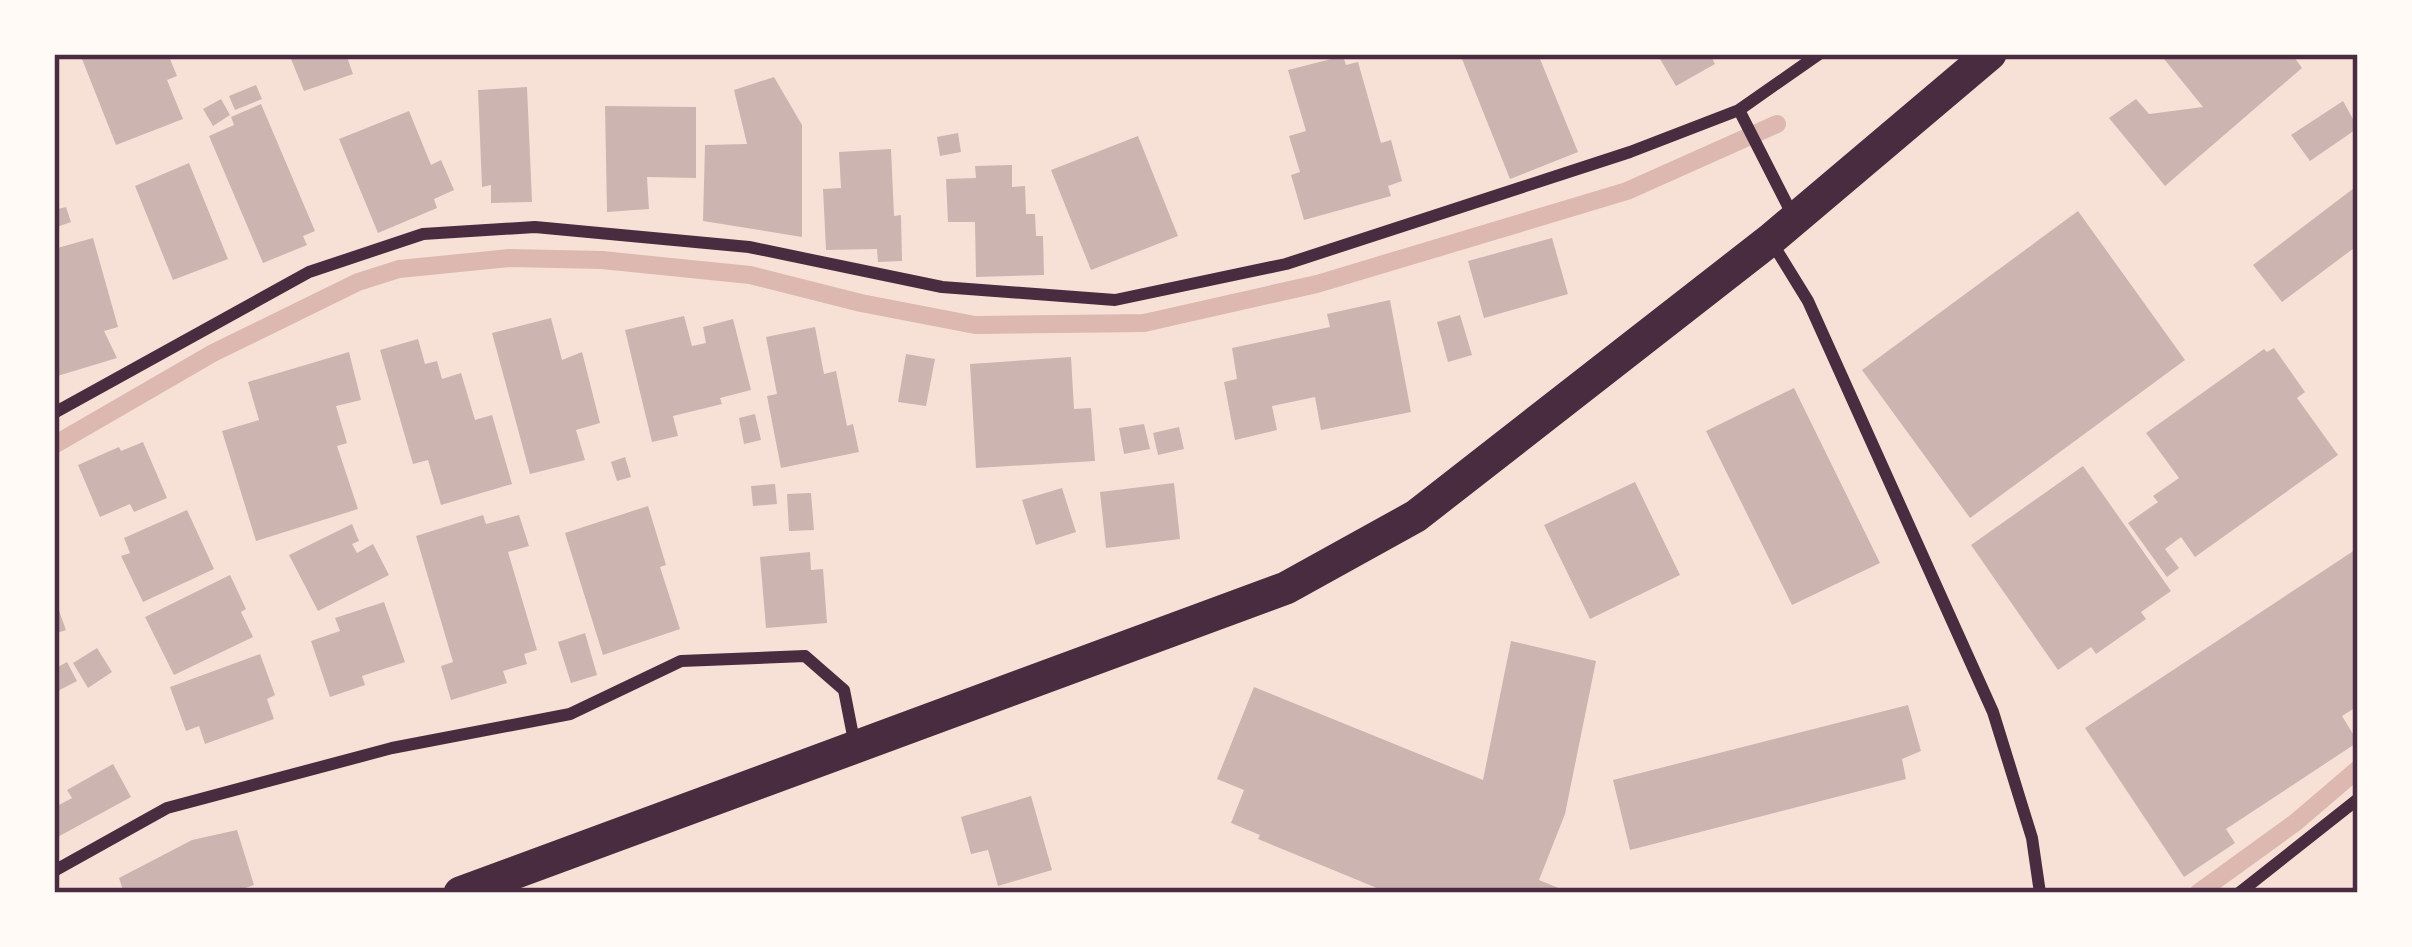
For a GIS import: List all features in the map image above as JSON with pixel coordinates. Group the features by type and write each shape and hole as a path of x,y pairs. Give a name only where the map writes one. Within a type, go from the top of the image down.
{"highway":[{"path":"479,890 1286,588 1416,516 1782,229 1990,54"}],"street":[{"path":"54,413 309,272 423,234 535,227 582,231 749,248 942,287 1115,300 1286,265 1630,152 1739,110 1819,54"},
{"path":"1739,110 1765,164 1808,301 1993,712 2032,838 2040,893"},
{"path":"54,871 167,808 392,748 570,714 681,661 805,656 844,690 855,747"},
{"path":"2239,893 2358,799"}],"building":[{"path":"80,54 168,54 177,76 167,80 183,119 116,145"},
{"path":"289,54 346,54 353,74 304,91"},
{"path":"1460,54 1538,54 1578,152 1510,179"},
{"path":"1657,54 1710,54 1715,64 1676,86"},
{"path":"2160,54 2292,54 2302,68 2165,186 2109,118 2136,99 2149,114 2203,107"},
{"path":"1343,56 1346,65 1358,62 1381,143 1391,140 1402,181 1388,186 1391,196 1304,220 1291,175 1300,172 1289,136 1306,131 1288,70"},
{"path":"774,77 802,125 802,237 703,221 705,145 747,144 734,90"},
{"path":"256,85 262,99 235,110 229,96"},
{"path":"527,87 532,202 491,203 491,185 482,187 478,90"},
{"path":"221,99 230,115 213,126 203,109"},
{"path":"2343,101 2358,128 2310,161 2291,135"},
{"path":"261,104 315,231 303,236 307,245 263,263 209,136 234,125 231,117"},
{"path":"605,106 696,107 696,178 647,177 649,209 607,212"},
{"path":"409,111 431,165 441,160 454,190 434,199 437,208 378,233 339,139"},
{"path":"958,133 961,152 940,156 937,137"},
{"path":"1138,136 1178,236 1091,270 1051,170"},
{"path":"891,149 902,261 878,262 877,249 826,250 823,189 841,188 839,152"},
{"path":"189,163 228,259 173,280 135,186"},
{"path":"1012,165 1012,187 1025,186 1026,214 1035,214 1036,236 1043,236 1044,275 976,277 975,222 948,222 946,179 976,178 975,166"},
{"path":"2358,185 2358,245 2282,302 2253,265"},
{"path":"66,207 71,222 54,228 54,210"},
{"path":"2078,211 2185,360 1970,518 1862,370"},
{"path":"93,238 118,327 104,331 117,358 54,377 54,249"},
{"path":"1552,238 1568,294 1484,318 1468,261"},
{"path":"1390,300 1411,412 1321,430 1315,397 1272,406 1277,430 1235,440 1224,382 1237,379 1232,348 1330,327 1327,314"},
{"path":"1460,315 1472,355 1448,362 1437,322"},
{"path":"684,316 692,346 706,343 703,327 733,319 751,390 720,398 722,404 673,416 678,436 652,442 625,330"},
{"path":"551,318 562,360 582,352 600,423 576,430 585,460 530,474 492,333"},
{"path":"815,327 824,374 836,371 847,426 853,424 859,452 781,468 767,396 777,394 766,337"},
{"path":"418,339 425,364 437,361 442,379 461,373 475,420 492,415 512,484 441,505 428,460 413,464 380,350"},
{"path":"2274,348 2305,392 2297,398 2338,455 2195,557 2181,537 2165,549 2179,568 2167,577 2128,523 2158,502 2153,496 2179,478 2146,433 2264,349"},
{"path":"349,352 361,400 336,406 347,443 337,446 358,509 256,541 222,431 259,420 248,382"},
{"path":"906,354 935,359 926,406 898,402"},
{"path":"1071,357 1074,409 1091,408 1095,461 976,468 970,364"},
{"path":"1794,388 1880,563 1792,605 1706,431"},
{"path":"755,414 761,440 744,444 739,418"},
{"path":"1144,424 1150,449 1124,454 1119,428"},
{"path":"1179,427 1184,449 1158,455 1153,433"},
{"path":"143,442 167,498 134,512 130,504 100,517 78,465"},
{"path":"625,457 631,477 617,481 611,462"},
{"path":"2083,466 2171,591 2141,612 2146,619 2096,654 2091,647 2058,670 1971,545"},
{"path":"1635,482 1680,575 1590,619 1544,525"},
{"path":"1174,483 1180,539 1106,548 1100,492"},
{"path":"775,484 777,504 753,506 751,486"},
{"path":"1062,488 1076,532 1036,545 1022,500"},
{"path":"811,493 814,530 789,531 787,494"},
{"path":"648,506 666,565 660,567 680,629 603,655 565,533"},
{"path":"187,510 214,569 143,602 121,556 130,553 124,538"},
{"path":"483,515 486,524 519,515 529,546 508,552 537,650 524,654 527,664 503,671 507,683 451,700 441,666 453,662 416,536"},
{"path":"352,524 359,541 352,544 357,553 373,544 389,575 318,611 289,555"},
{"path":"2358,548 2358,706 2342,716 2358,742 2226,829 2235,843 2184,877 2085,728"},
{"path":"810,552 811,570 823,569 827,623 766,628 760,557"},
{"path":"230,575 253,637 174,675 145,617"},
{"path":"54,597 66,630 54,634"},
{"path":"384,602 405,662 362,676 365,685 330,697 311,641 340,631 335,618"},
{"path":"585,633 597,675 571,683 558,642"},
{"path":"1511,641 1596,661 1565,814 1539,880 1561,889 1560,893 1389,893 1258,839 1260,835 1231,823 1244,790 1217,779 1254,687 1483,780"},
{"path":"97,648 112,672 88,688 73,663"},
{"path":"260,654 275,695 267,699 274,719 205,744 199,726 186,731 170,687"},
{"path":"67,662 77,681 54,693 54,669"},
{"path":"1908,705 1921,751 1902,759 1906,779 1630,850 1613,780"},
{"path":"113,764 131,797 54,839 54,801 57,806 72,798 67,790"},
{"path":"1031,796 1052,870 998,886 988,850 971,854 961,817"},
{"path":"237,830 254,885 230,893 124,893 119,878 192,840"}],"waterway":[{"path":"54,445 213,353 358,282 399,269 510,258 602,260 750,275 975,325 1144,323 1317,284 1627,191 1777,124"},
{"path":"2198,893 2296,822 2358,769"}]}
